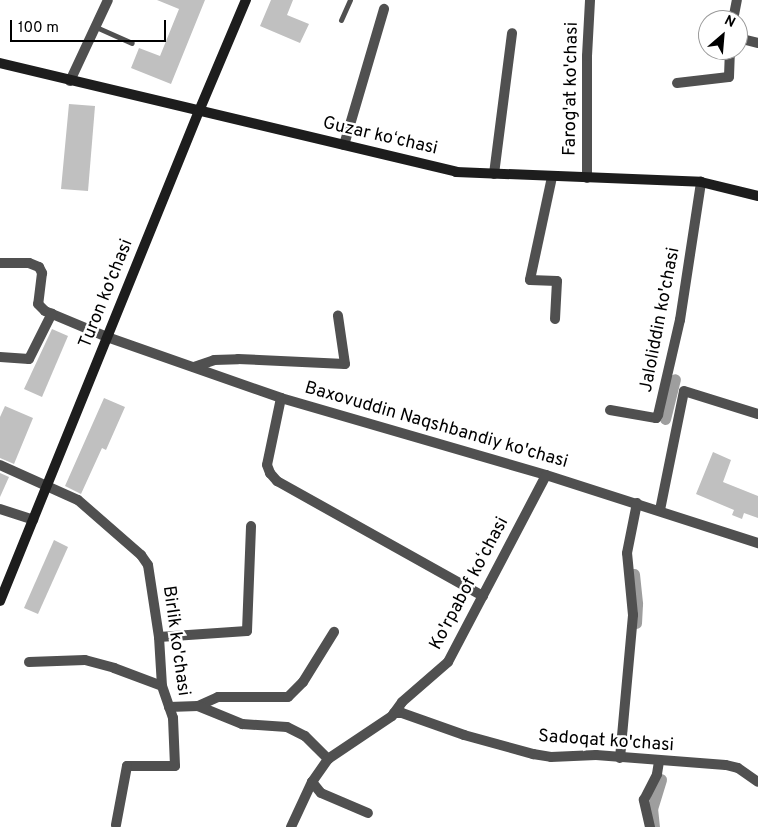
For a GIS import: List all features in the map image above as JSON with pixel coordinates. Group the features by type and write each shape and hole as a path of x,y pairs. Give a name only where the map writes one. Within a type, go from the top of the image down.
{"main road":[{"name":"Turon ko'chasi","path":"0,601 246,0"},
{"name":"Guzar koʻchasi","path":"0,62 70,81 456,172 701,182 758,196"}],"street":[{"path":"70,81 108,0"},
{"name":"Farog'at ko'chasi","path":"588,178 587,56 590,0"},
{"path":"344,145 384,9"},
{"path":"494,174 512,33"},
{"path":"677,83 730,77 730,60"},
{"path":"552,177 530,280 557,281 555,319"},
{"name":"Jaloliddin ko'chasi","path":"610,410 656,418 658,415 680,320 701,182"},
{"path":"0,263 29,262 40,267 42,273 38,304 52,313 29,359 0,357"},
{"name":"Baxovuddin Naqshbandiy ko'chasi","path":"52,313 107,337 281,398 546,475 758,543"},
{"path":"194,367 214,360 238,359 345,364 338,316"},
{"name":"Jaloliddin ko'chasi","path":"660,510 684,391 758,414"},
{"path":"281,398 268,464 270,474 483,596"},
{"name":"Birlik ko'chasi","path":"0,465 47,485 86,506 148,565 160,637 162,686 169,707 198,706 242,724 287,727 305,736 328,759"},
{"name":"Ko'rpabof koʻchasi","path":"291,827 312,782 328,759 394,713 402,702 448,662 546,475"},
{"path":"620,758 633,615 627,553 637,503"},
{"path":"0,509 33,520"},
{"path":"160,637 246,631 251,526"},
{"path":"198,706 218,697 288,696 303,682 334,632"},
{"path":"29,662 86,660 162,686"},
{"path":"116,825 127,766 175,766 173,718 169,707"},
{"name":"Sadoqat ko'chasi","path":"394,713 402,713 464,735 533,754 552,757 596,755 726,765 738,768 758,782"},
{"path":"650,827 644,800 657,774 660,761"},
{"path":"312,782 321,793 368,813"}],"lane":[{"path":"341,20 350,0"},
{"path":"95,26 132,43"}],"building":[{"path":"157,0 205,0 171,84 131,68 139,48 160,56 179,9"},
{"path":"271,0 293,0 287,15 309,24 300,43 260,26"},
{"path":"69,104 95,106 88,191 61,189"},
{"path":"52,329 68,336 42,397 24,389"},
{"path":"104,398 125,407 106,450 102,448 81,494 65,486"},
{"path":"5,406 33,418 14,464 0,458 0,417"},
{"path":"713,452 731,460 723,482 758,496 758,518 744,513 742,519 732,515 734,510 696,494"},
{"path":"0,473 9,477 0,497"},
{"path":"54,540 68,547 38,614 24,608"}],"waterway":[{"path":"665,419 675,379"},
{"path":"634,574 637,604 636,623"},
{"path":"654,827 652,809 661,779"}]}
